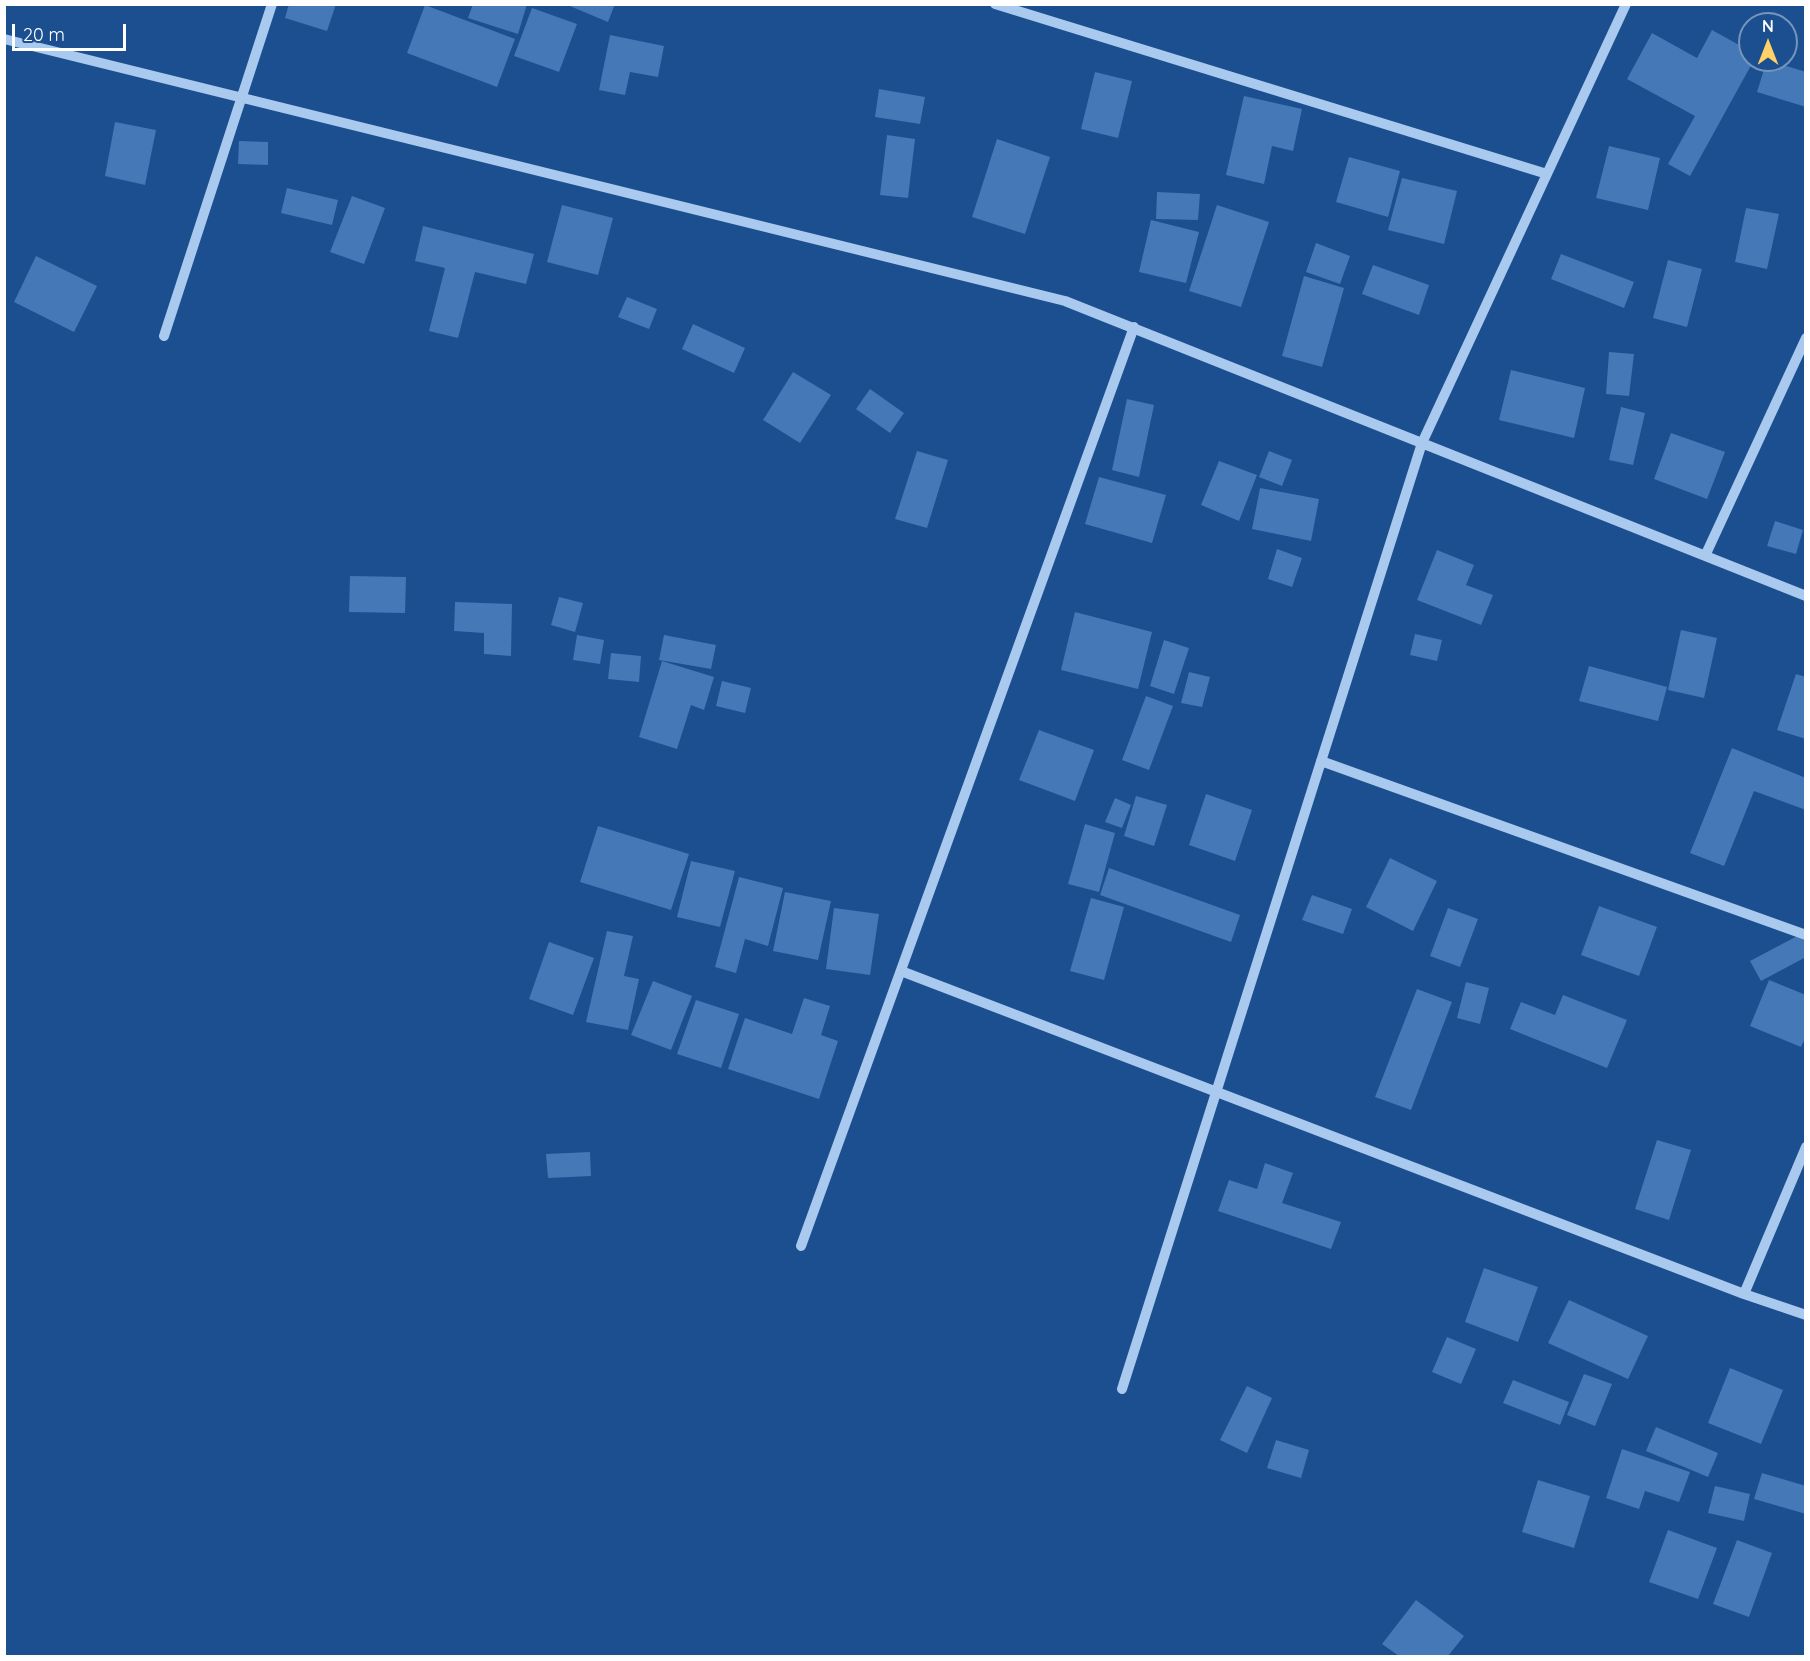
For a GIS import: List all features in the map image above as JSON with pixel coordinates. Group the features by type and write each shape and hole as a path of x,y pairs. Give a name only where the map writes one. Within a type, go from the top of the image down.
{"street":[{"path":"164,336 272,4"},
{"path":"995,4 1021,8 1547,174"},
{"path":"1122,1389 1422,443 1626,4"},
{"path":"4,39 1065,301 1806,596"},
{"path":"801,1246 1134,327"},
{"path":"1705,556 1806,338"},
{"path":"1321,761 1806,935"},
{"path":"901,971 1744,1294 1806,1315"},
{"path":"1744,1294 1806,1147"}],"building":[{"path":"289,4 336,4 327,31 285,18"},
{"path":"473,4 527,4 518,34 468,18"},
{"path":"565,4 615,4 608,22"},
{"path":"425,5 515,39 497,87 407,53"},
{"path":"532,8 577,24 559,72 514,56"},
{"path":"1712,30 1738,44 1738,72 1747,72 1690,176 1668,164 1695,116 1627,79 1652,33 1697,58"},
{"path":"610,35 664,46 658,77 630,72 625,95 599,90"},
{"path":"1798,70 1806,72 1806,107 1757,92 1763,72 1798,72"},
{"path":"1095,72 1132,81 1118,138 1081,129"},
{"path":"879,89 925,97 920,124 875,117"},
{"path":"1244,96 1302,109 1293,151 1272,146 1264,184 1226,175"},
{"path":"115,122 156,130 145,185 105,176"},
{"path":"887,135 915,139 908,198 880,195"},
{"path":"997,139 1050,157 1025,234 972,217"},
{"path":"239,141 268,142 268,165 238,164"},
{"path":"1609,146 1660,158 1648,210 1596,198"},
{"path":"1349,157 1400,171 1388,217 1336,202"},
{"path":"1402,178 1457,191 1444,244 1388,230"},
{"path":"287,188 338,200 332,225 281,213"},
{"path":"1157,192 1200,194 1198,220 1156,219"},
{"path":"352,196 385,208 364,264 330,252"},
{"path":"562,205 613,218 598,275 547,262"},
{"path":"1217,205 1269,222 1241,307 1189,291"},
{"path":"1746,208 1779,214 1767,269 1735,262"},
{"path":"1151,220 1199,232 1186,283 1139,272"},
{"path":"423,226 534,254 526,284 475,272 458,338 429,331 445,268 415,261"},
{"path":"1316,243 1350,256 1340,284 1306,272"},
{"path":"1561,254 1634,282 1624,308 1551,279"},
{"path":"36,256 97,286 74,332 14,302"},
{"path":"1668,260 1702,269 1687,327 1653,318"},
{"path":"1373,265 1429,285 1419,315 1362,294"},
{"path":"1304,276 1344,288 1322,367 1282,356"},
{"path":"627,297 657,309 649,329 618,317"},
{"path":"693,324 745,348 734,373 682,349"},
{"path":"1609,352 1634,354 1629,396 1606,394"},
{"path":"1511,370 1585,388 1574,438 1499,420"},
{"path":"793,372 831,395 800,443 763,420"},
{"path":"870,389 904,413 890,433 856,409"},
{"path":"1127,399 1154,405 1139,477 1112,470"},
{"path":"1621,407 1645,413 1633,465 1609,460"},
{"path":"1671,433 1725,452 1707,499 1654,479"},
{"path":"917,451 948,460 927,528 895,519"},
{"path":"1269,451 1292,460 1282,486 1259,477"},
{"path":"1219,461 1257,475 1239,521 1201,505"},
{"path":"1099,477 1166,495 1152,543 1085,524"},
{"path":"1260,488 1319,499 1311,541 1252,529"},
{"path":"1775,521 1803,530 1796,554 1767,546"},
{"path":"1277,549 1302,558 1292,587 1268,579"},
{"path":"1437,550 1474,565 1466,585 1493,595 1481,625 1417,600"},
{"path":"350,576 406,577 405,613 349,612"},
{"path":"559,597 583,603 575,632 551,625"},
{"path":"455,602 512,604 511,656 484,654 484,633 454,631"},
{"path":"1075,612 1152,632 1138,689 1061,670"},
{"path":"1681,630 1717,638 1704,698 1668,690"},
{"path":"1415,634 1442,640 1437,661 1410,655"},
{"path":"577,635 604,640 600,664 573,660"},
{"path":"664,635 716,645 711,669 659,660"},
{"path":"1164,640 1189,648 1174,694 1150,686"},
{"path":"611,653 641,656 639,682 608,679"},
{"path":"662,661 714,677 704,710 691,705 677,749 639,737"},
{"path":"1589,666 1667,687 1658,721 1579,701"},
{"path":"1189,672 1210,677 1202,707 1181,703"},
{"path":"1796,674 1806,677 1806,739 1777,730"},
{"path":"722,681 751,688 745,713 716,706"},
{"path":"1146,696 1173,706 1149,770 1122,760"},
{"path":"1039,730 1094,750 1075,801 1019,780"},
{"path":"1732,748 1806,778 1806,810 1754,791 1724,866 1690,853"},
{"path":"1206,794 1252,810 1235,861 1189,845"},
{"path":"1136,796 1167,805 1154,846 1124,836"},
{"path":"1115,798 1131,805 1122,828 1105,822"},
{"path":"1085,824 1115,833 1099,892 1068,884"},
{"path":"598,826 689,854 671,910 580,882"},
{"path":"1390,858 1437,881 1413,931 1366,907"},
{"path":"691,861 735,871 720,927 677,917"},
{"path":"1109,868 1240,915 1231,942 1100,895"},
{"path":"739,877 783,888 768,946 745,939 736,973 715,967"},
{"path":"785,892 831,901 818,960 773,951"},
{"path":"1312,895 1352,909 1343,934 1302,920"},
{"path":"1091,898 1124,907 1104,980 1070,971"},
{"path":"1599,906 1657,927 1639,976 1581,955"},
{"path":"834,908 879,914 870,975 826,969"},
{"path":"1448,908 1478,919 1460,967 1430,956"},
{"path":"607,931 633,936 624,976 639,979 628,1030 586,1022"},
{"path":"1801,934 1806,942 1806,957 1761,981 1750,961"},
{"path":"549,942 594,958 573,1015 529,999"},
{"path":"1769,980 1806,995 1806,1036 1801,1047 1750,1026"},
{"path":"653,981 692,996 671,1050 631,1035"},
{"path":"1466,982 1489,988 1480,1024 1457,1018"},
{"path":"1417,989 1452,1002 1411,1110 1375,1097"},
{"path":"1563,995 1627,1020 1607,1068 1510,1029 1521,1002 1555,1015"},
{"path":"804,998 830,1006 821,1035 838,1041 819,1099 728,1069 745,1018 792,1034"},
{"path":"696,1000 739,1014 721,1068 677,1054"},
{"path":"1657,1140 1691,1150 1669,1220 1635,1209"},
{"path":"590,1152 591,1176 548,1178 546,1154"},
{"path":"1265,1163 1293,1173 1282,1203 1341,1222 1331,1249 1218,1211 1229,1180 1257,1189"},
{"path":"1484,1268 1538,1287 1518,1342 1465,1322"},
{"path":"1569,1300 1648,1336 1628,1379 1548,1343"},
{"path":"1447,1337 1476,1349 1461,1384 1432,1372"},
{"path":"1730,1368 1783,1390 1761,1444 1708,1423"},
{"path":"1584,1374 1612,1384 1595,1426 1567,1415"},
{"path":"1513,1380 1569,1402 1560,1425 1503,1403"},
{"path":"1247,1386 1272,1398 1247,1453 1220,1440"},
{"path":"1656,1427 1718,1453 1708,1477 1646,1451"},
{"path":"1276,1440 1309,1450 1301,1478 1267,1468"},
{"path":"1622,1449 1690,1472 1679,1502 1645,1491 1639,1509 1606,1498"},
{"path":"1762,1473 1806,1486 1806,1514 1754,1499"},
{"path":"1538,1480 1590,1496 1574,1548 1522,1532"},
{"path":"1715,1486 1750,1494 1744,1521 1708,1513"},
{"path":"1668,1530 1717,1548 1698,1599 1649,1582"},
{"path":"1737,1540 1772,1553 1749,1617 1713,1604"},
{"path":"1416,1600 1464,1636 1448,1656 1399,1656 1382,1644"}]}
